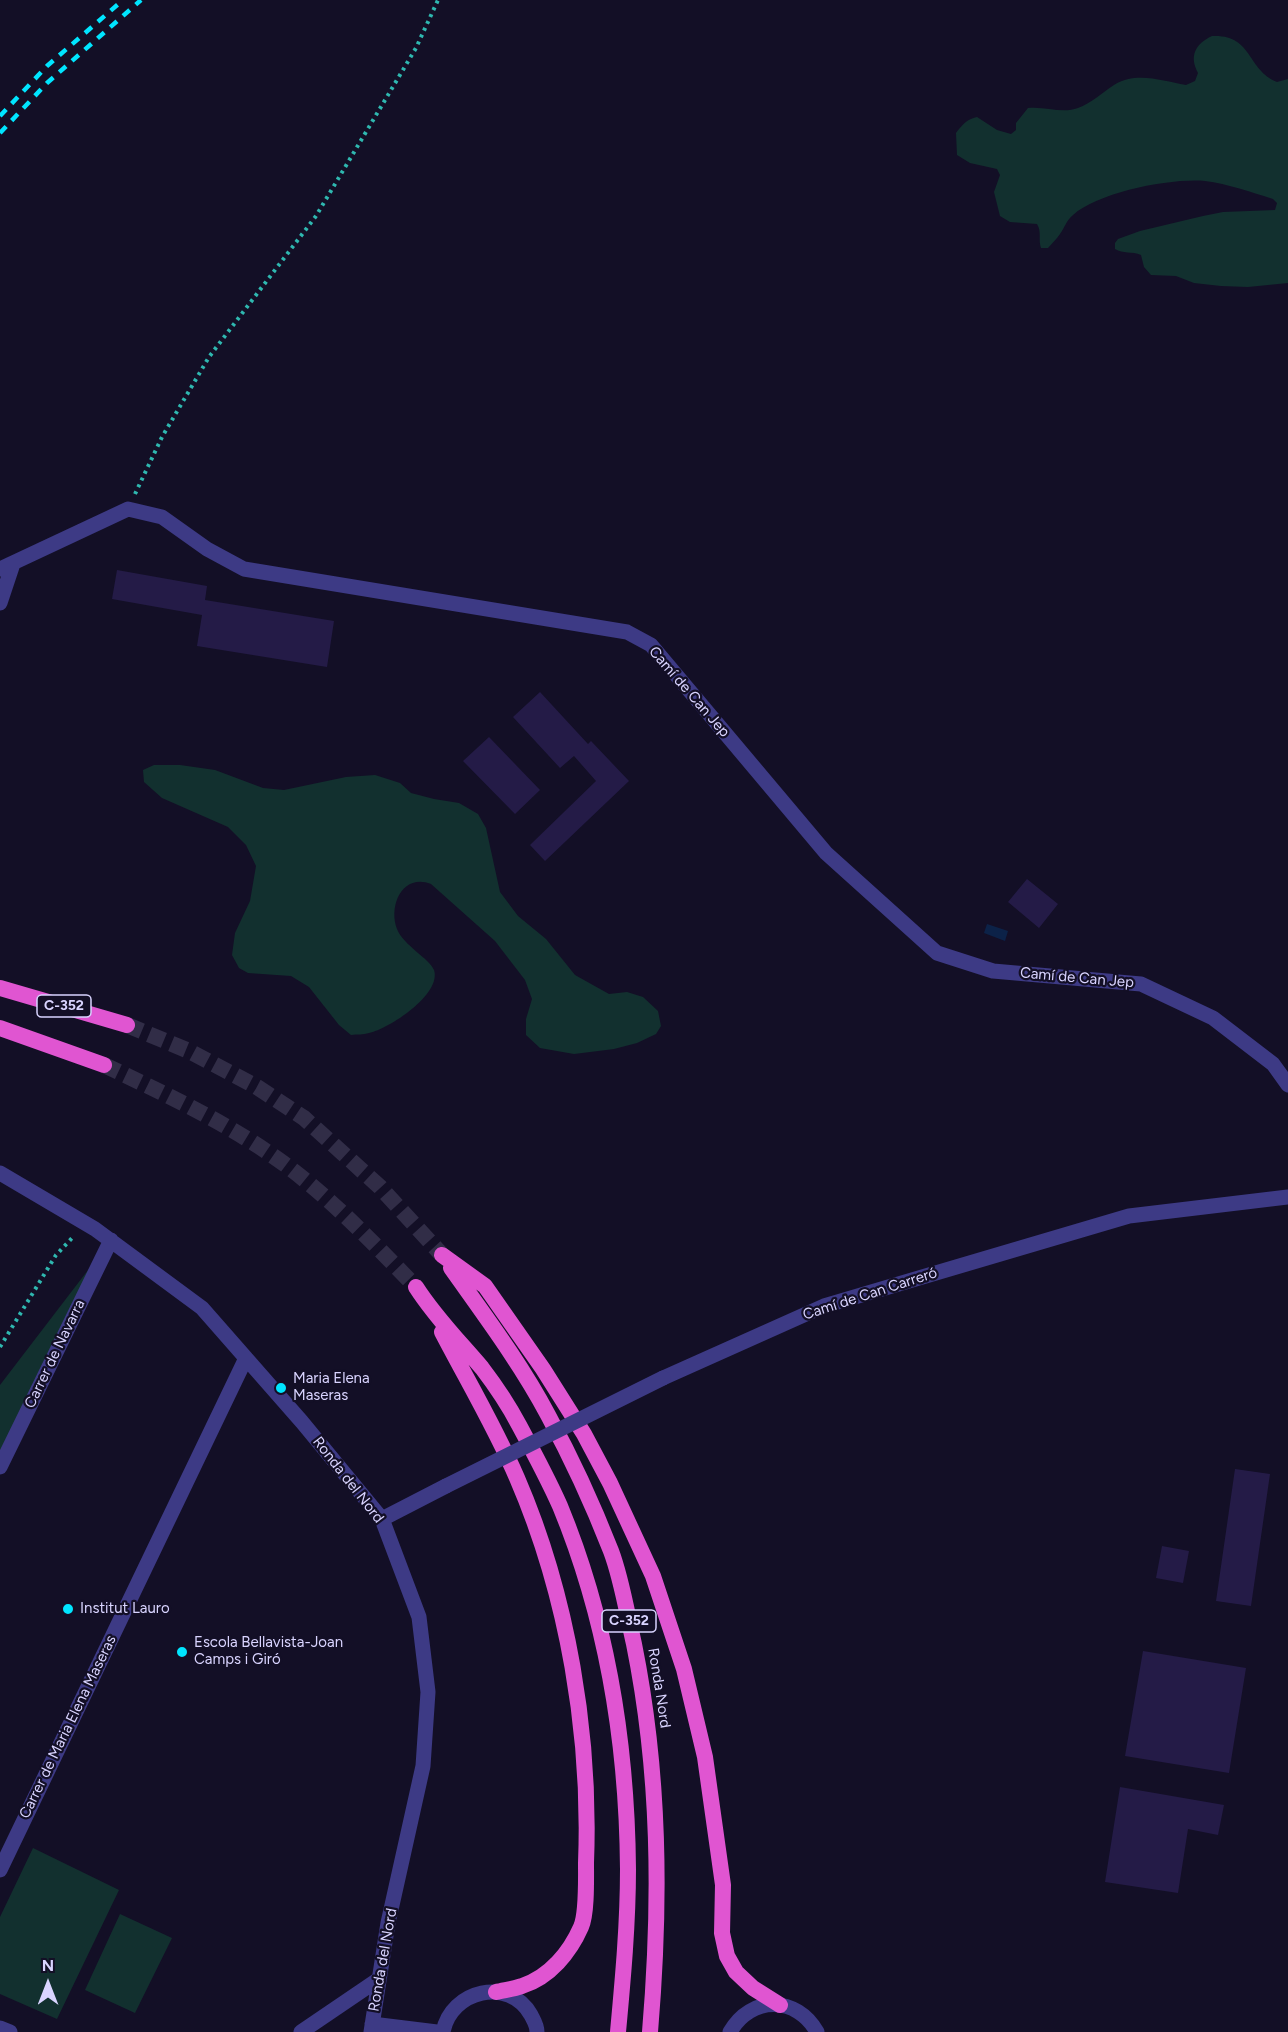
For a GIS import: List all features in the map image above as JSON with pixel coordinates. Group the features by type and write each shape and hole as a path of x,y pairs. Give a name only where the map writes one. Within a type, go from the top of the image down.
{"highway":[{"name":"C-352","path":"0,988 127,1026"},
{"name":"C-352","path":"0,1028 104,1065"},
{"name":"Ronda Nord","path":"650,2032 655,1964 657,1846 653,1770 644,1692 612,1553 548,1414 494,1328 442,1255 484,1286 543,1369 610,1483 653,1576 684,1669 705,1757 723,1885 722,1933 727,1956 736,1972 753,1989 780,2004"},
{"name":"C-352","path":"416,1287 484,1371 518,1423 559,1504 582,1565 615,1703 626,1803 628,1869 626,1949 618,2032"},
{"path":"426,1302 484,1409 512,1468 546,1556 566,1632 581,1728 588,1814 583,1924 571,1946 552,1969 524,1986 496,1992"}],"street":[{"path":"0,603 6,567 128,509"},
{"name":"Camí de Can Jep","path":"128,509 162,516 207,549 244,569 627,632 651,645 826,853 937,953 993,971 1141,984 1214,1018 1273,1064 1288,1085"},
{"name":"Ronda del Nord","path":"0,1173 111,1240 202,1308 302,1422 382,1519 419,1617 429,1692 423,1766 388,1923 371,2028"},
{"name":"Camí de Can Carreró","path":"382,1519 663,1378 824,1306 1129,1216 1288,1197"},
{"name":"Carrer de Navarra","path":"0,1467 111,1240"},
{"name":"Carrer de Maria Elena Maseras","path":"0,1869 246,1358"},
{"path":"301,2032 379,1979"},
{"path":"443,2032 453,2010 465,1999 480,1993 496,1992 511,1996 526,2007 537,2026 537,2032"},
{"path":"730,2032 735,2023 748,2012 764,2006 780,2004 803,2014 811,2020 818,2032"},
{"path":"0,2028 10,2032"},
{"path":"371,2028 437,2032"}],"path":[{"path":"128,509 162,437 209,357 316,216 416,48 438,0"},
{"path":"0,1347 56,1255 79,1230"}],"green space":[{"path":"1212,36 1235,41 1267,76 1277,82 1288,79 1288,283 1248,287 1221,286 1194,283 1176,276 1151,275 1144,267 1141,255 1115,249 1118,239 1140,231 1223,212 1275,210 1277,203 1273,199 1231,186 1205,181 1174,182 1136,188 1117,193 1085,207 1071,217 1048,248 1041,248 1037,224 1010,222 1000,216 994,192 1000,175 997,169 970,163 957,155 956,133 973,118 977,117 997,130 1011,134 1016,130 1016,123 1028,108 1072,110 1092,101 1114,85 1132,79 1150,78 1186,85 1195,81 1198,73 1194,61 1195,51 1201,43"},
{"path":"154,765 180,765 215,770 263,788 284,790 346,777 375,775 400,783 411,793 459,803 478,814 486,828 500,892 518,916 546,939 575,975 609,994 627,992 643,997 658,1011 661,1026 656,1034 637,1043 614,1049 574,1054 540,1048 526,1035 526,1019 532,999 525,980 495,941 431,884 421,882 413,883 400,893 396,901 395,920 400,935 432,966 434,979 430,989 412,1009 389,1025 367,1034 351,1035 339,1025 309,987 291,976 248,973 239,968 232,955 235,933 250,901 256,866 246,845 228,827 162,798 144,782 143,770"},
{"path":"111,1240 0,1453 0,1385"},
{"path":"33,1848 119,1890 57,2019 0,1994 0,1917"},
{"path":"120,1914 172,1938 135,2013 85,1990"}],"water":[{"path":"987,924 1008,931 1005,941 984,933"}],"building":[{"path":"117,570 207,586 205,600 334,621 327,667 197,646 202,615 112,599"},
{"path":"540,692 588,744 591,741 629,781 545,861 530,845 596,781 574,756 560,768 513,717"},
{"path":"489,737 540,790 515,814 463,761"},
{"path":"1027,879 1058,904 1039,928 1008,902"},
{"path":"1235,1469 1270,1474 1251,1606 1216,1601"},
{"path":"1162,1546 1189,1551 1183,1583 1156,1578"},
{"path":"1143,1651 1246,1668 1229,1773 1125,1756"},
{"path":"1120,1787 1224,1805 1218,1835 1188,1829 1178,1893 1105,1882"}],"tunnel":[{"path":"127,1025 189,1051 257,1087 304,1118 380,1187 442,1255"},
{"path":"104,1065 173,1098 262,1148 336,1207 416,1287"}],"railway":[{"path":"0,116 47,66 123,0"},
{"path":"0,133 47,83 141,0"}],"place":[{"name":"Maria Elena Maseras","path":"281,1388"},
{"name":"Institut Lauro","path":"68,1609"},
{"name":"Escola Bellavista-Joan Camps i Giró","path":"182,1652"}]}
